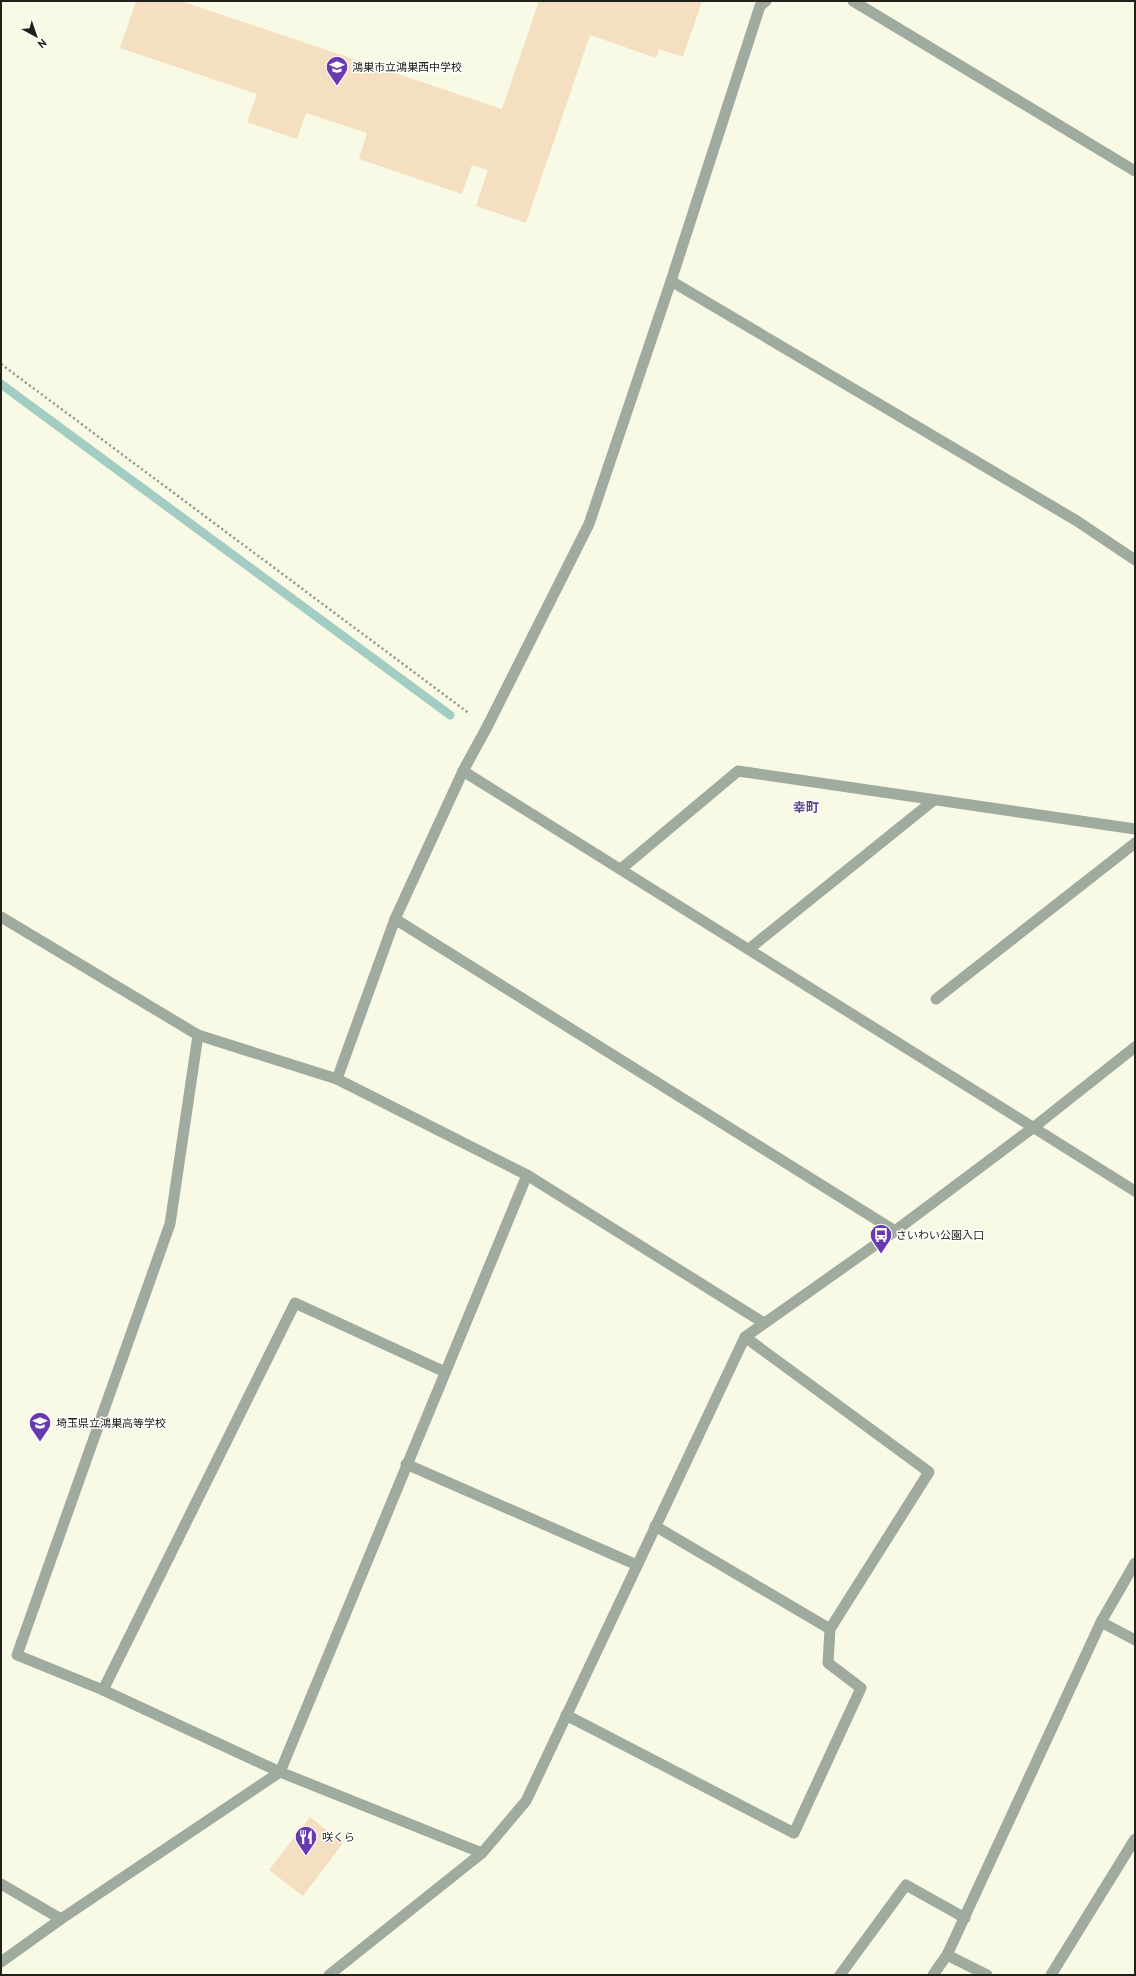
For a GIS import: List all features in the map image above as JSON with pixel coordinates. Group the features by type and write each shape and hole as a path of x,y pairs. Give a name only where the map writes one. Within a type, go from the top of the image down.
{"street":[{"path":"337,1079 395,919 463,770 487,728 589,524 671,282 760,6 766,1"},
{"path":"853,1 1135,171"},
{"path":"671,282 1077,521 1135,560"},
{"path":"463,770 1034,1126 1135,1191"},
{"path":"621,869 738,771 1135,829"},
{"path":"749,949 934,800"},
{"path":"936,999 1135,843"},
{"path":"1,917 198,1035 337,1079 527,1175 764,1323"},
{"path":"395,919 895,1231"},
{"path":"198,1035 170,1224 17,1654 103,1690 280,1772 482,1853"},
{"path":"329,1975 482,1853 526,1801 745,1337 895,1231 1034,1126 1135,1047"},
{"path":"1,1962 61,1919 280,1772 406,1464 527,1175"},
{"path":"103,1690 295,1303 445,1372"},
{"path":"566,1715 794,1833 861,1688 828,1663 830,1629 929,1472 745,1337"},
{"path":"406,1464 637,1566"},
{"path":"655,1526 830,1629"},
{"path":"933,1975 947,1955 1101,1622 1135,1563"},
{"path":"1101,1622 1135,1640"},
{"path":"1051,1975 1135,1840"},
{"path":"1,1884 61,1919"},
{"path":"840,1975 906,1885 964,1918"},
{"path":"947,1955 987,1975"}],"path":[{"path":"1,364 487,728"}],"building":[{"path":"136,1 181,1 502,109 539,1 702,1 683,57 659,49 656,58 590,35 526,223 476,206 488,170 472,165 462,194 359,159 367,133 306,113 297,139 247,122 257,94 120,48"},
{"name":"咲くら","path":"310,1817 343,1843 303,1896 269,1870"}],"waterway":[{"path":"1,384 450,715"}],"place":[{"name":"鴻巣市立鴻巣西中学校","path":"337,86"},
{"name":"さいわい公園入口","path":"881,1254"},
{"name":"埼玉県立鴻巣高等学校","path":"40,1442"},
{"name":"咲くら","path":"306,1856"}],"district":[{"name":"幸町","path":"806,807"}]}
